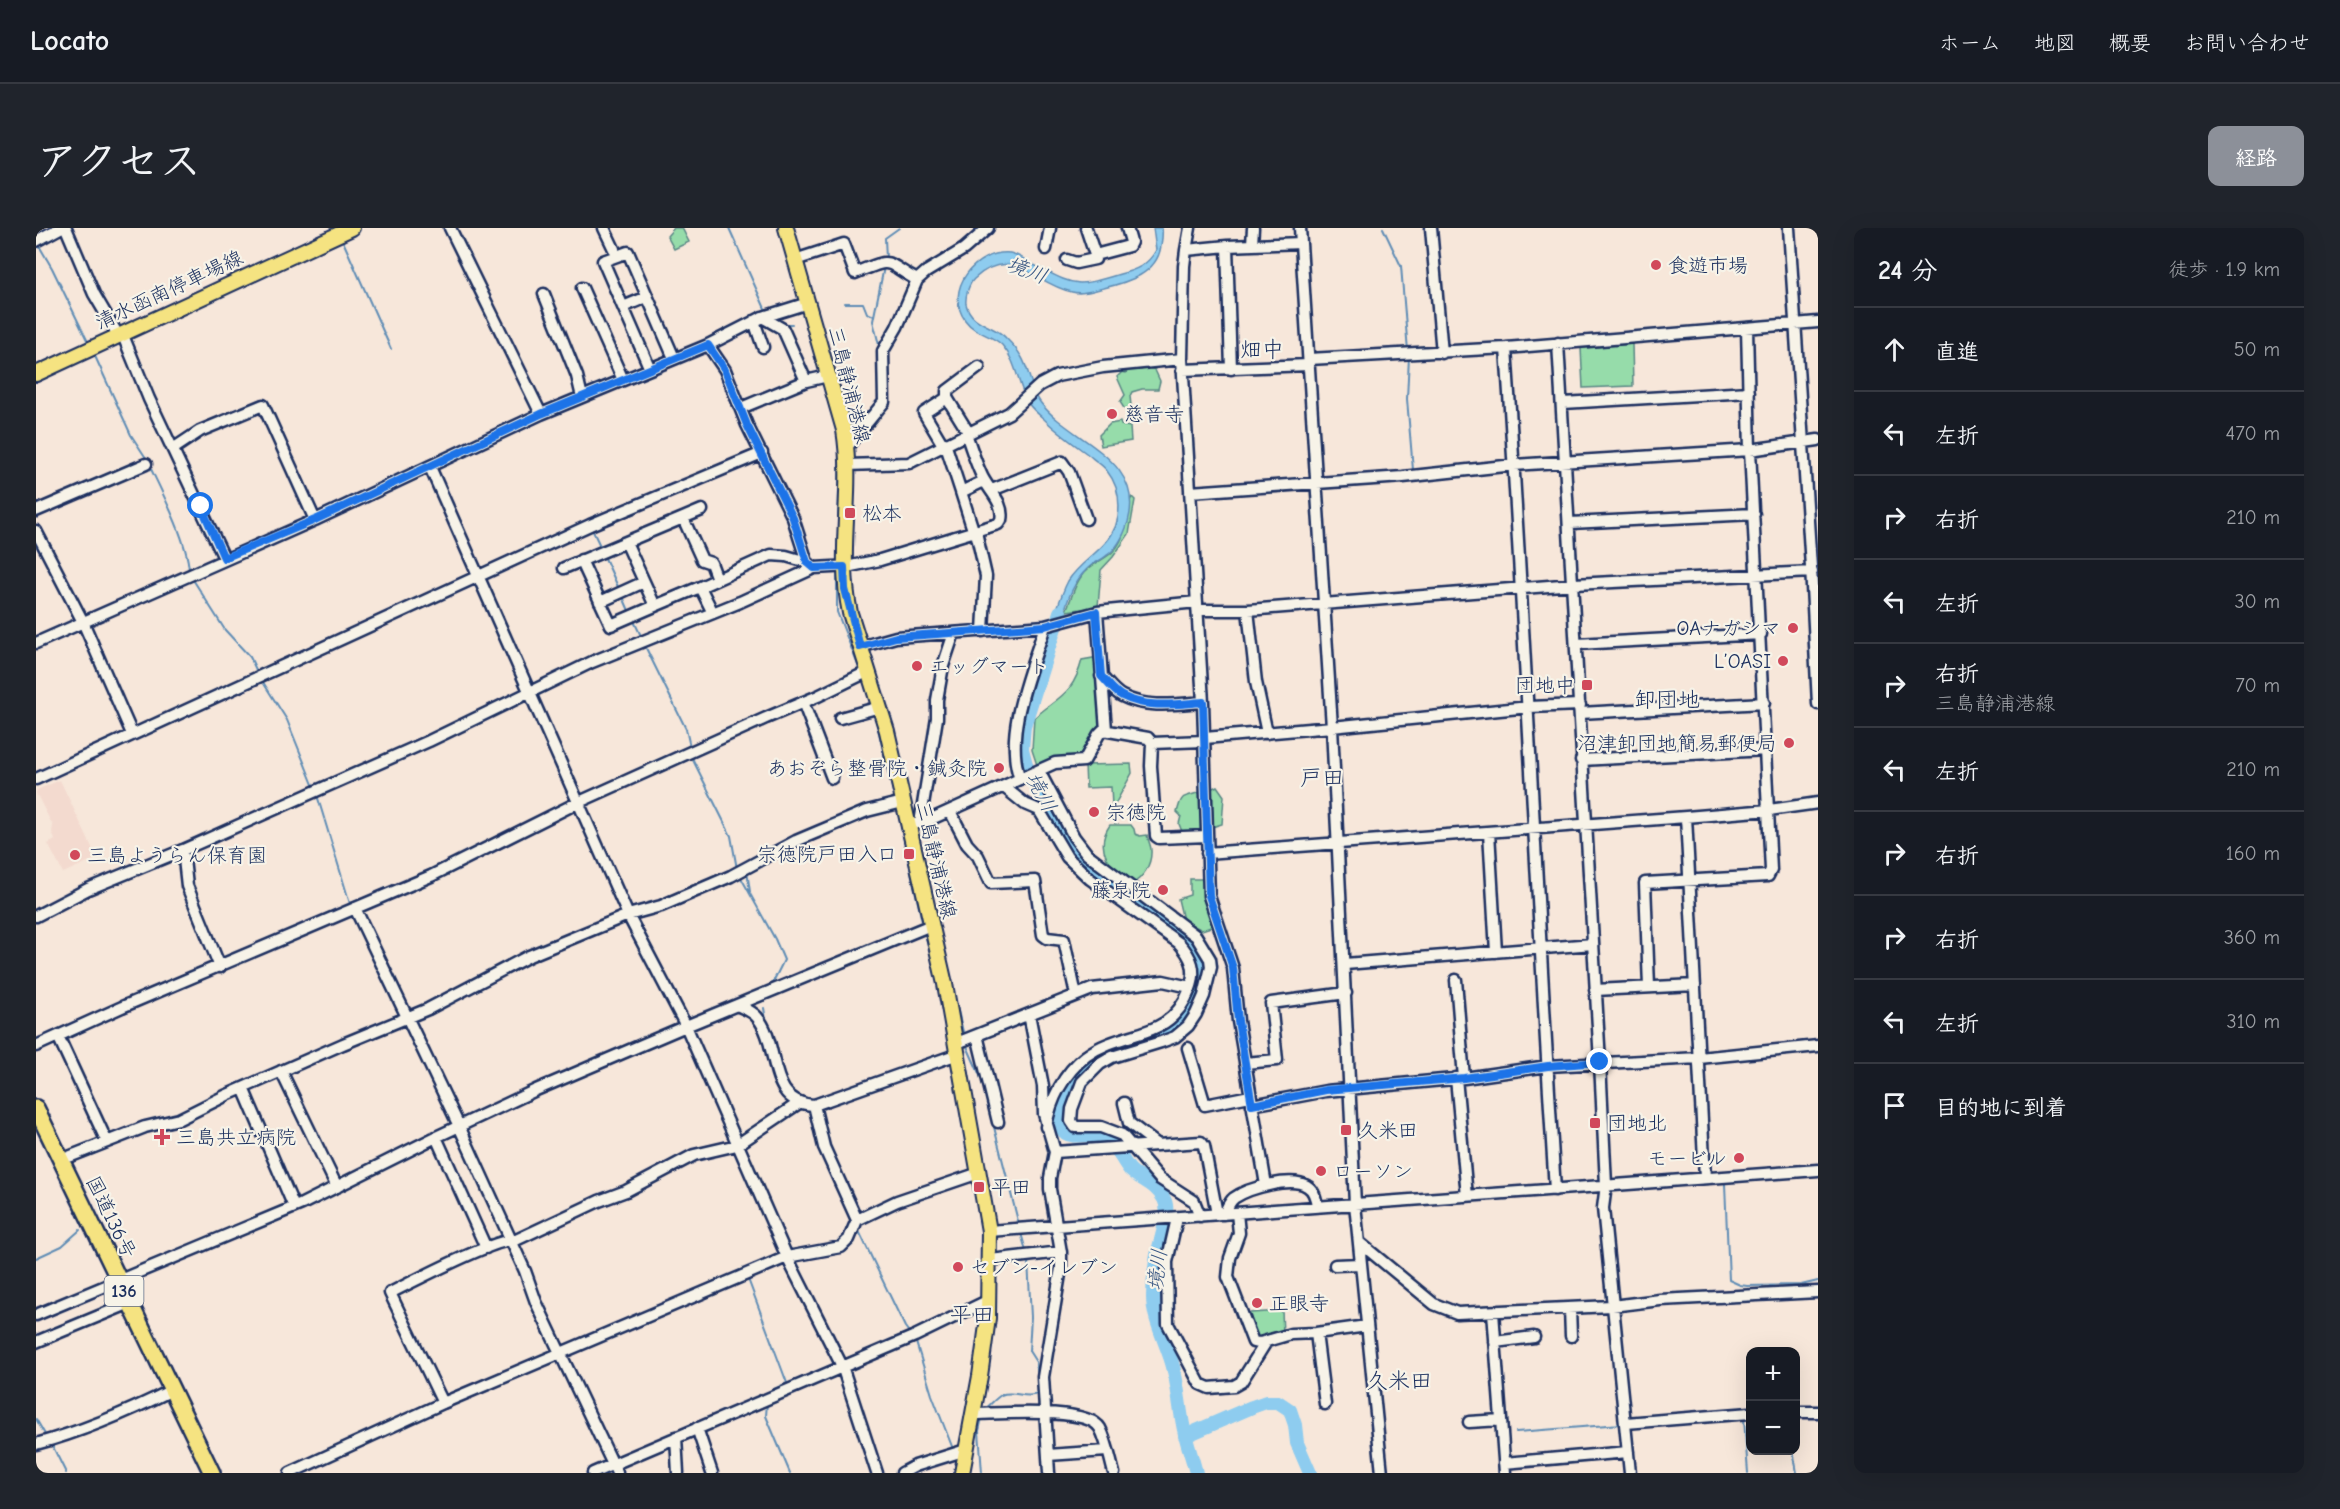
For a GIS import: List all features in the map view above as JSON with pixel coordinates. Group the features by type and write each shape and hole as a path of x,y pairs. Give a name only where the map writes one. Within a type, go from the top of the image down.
{"highway":[{"name":"国道136号","path":"36,1108 116,1282 123,1306 212,1473"},
{"name":"国道136号","path":"36,1125 169,1391 204,1473"}],"main road":[{"name":"清水函南停車場線","path":"36,374 352,228"},
{"name":"三島静浦港線","path":"786,228 847,447 845,589 860,647 880,707 903,802 914,824 926,927 957,1048 989,1231 989,1300 980,1376 962,1473"}],"street":[{"path":"36,241 60,228"},
{"path":"66,228 94,294 120,334 224,558"},
{"path":"450,228 541,414"},
{"path":"604,228 614,249"},
{"path":"847,447 884,402 883,351 897,327 917,280 964,249 988,228"},
{"path":"1046,249 1050,228"},
{"path":"1067,260 1076,263 1095,259 1086,228"},
{"path":"1095,255 1129,246 1131,242 1127,228"},
{"path":"1190,228 1184,266 1182,365 1205,739 1209,896 1233,968 1238,1021 1266,1185"},
{"path":"1252,244 1253,228"},
{"path":"1300,228 1332,727 1355,1204 1383,1473"},
{"path":"1431,228 1442,353"},
{"path":"1789,228 1814,568 1818,704"},
{"path":"1186,250 1252,244 1300,243"},
{"path":"795,260 844,244 855,273 885,262 895,264 917,280"},
{"path":"1227,246 1231,369"},
{"path":"650,369 603,261 628,252 674,358"},
{"path":"582,288 623,380"},
{"path":"544,294 577,376 582,397"},
{"path":"623,307 647,297"},
{"path":"36,643 224,558 315,520 541,414 708,345 758,319 808,303"},
{"path":"758,319 763,347"},
{"path":"758,319 783,329 806,381"},
{"path":"847,465 909,463 1009,413 1057,375 1103,367 1182,365 1231,369 1818,322"},
{"path":"1649,987 1645,883 1768,876 1771,870 1750,450 1747,328"},
{"path":"1558,343 1567,461 1581,760 1600,1062 1606,1185 1603,1208 1630,1473"},
{"path":"708,345 725,370 750,432 793,518 811,565"},
{"path":"1506,348 1556,1190"},
{"path":"581,560 611,626 771,555 811,565 844,567 880,560 998,524 1002,520 1002,512 992,490 984,481 967,433 947,398 947,391 979,367"},
{"path":"741,408 806,381 828,376"},
{"path":"1563,403 1749,392"},
{"path":"947,398 924,413 944,444 975,532 986,576 983,631"},
{"path":"173,449 200,432 263,405 315,520"},
{"path":"1190,492 1403,477 1567,461 1750,450 1818,440"},
{"path":"36,779 590,525 762,453"},
{"path":"992,490 1062,462 1069,472 1086,519"},
{"path":"36,512 146,464"},
{"path":"430,467 628,915 686,1026 736,1145 766,1206 787,1257 842,1366 877,1473"},
{"path":"961,492 984,481"},
{"path":"564,568 702,510"},
{"path":"1570,523 1754,514"},
{"path":"683,518 702,560 711,563 717,579"},
{"path":"36,531 83,622 132,734"},
{"path":"626,542 656,606"},
{"path":"36,916 88,889 183,850 429,741 592,662 713,613 811,565"},
{"path":"860,647 896,637 1047,626 1096,612 1197,606 1248,610 1574,584 1758,575 1814,568"},
{"path":"600,602 644,582"},
{"path":"700,587 713,613"},
{"path":"1248,610 1256,682 1267,733"},
{"path":"1096,612 1106,730"},
{"path":"1022,778 1014,756 1014,733 1047,626"},
{"path":"914,824 935,729 943,666 954,633"},
{"path":"1577,644 1761,634"},
{"path":"36,1046 431,876 577,803 869,671"},
{"path":"1101,676 1118,693 1134,700 1163,705 1203,702"},
{"path":"803,702 832,778"},
{"path":"1152,743 1529,707 1580,709 1764,703"},
{"path":"840,718 880,707"},
{"path":"914,824 950,811 1059,762 1084,761 1099,734 1106,730 1148,738 1152,743 1150,766 1156,836 1159,838 1207,836"},
{"path":"1581,760 1766,750"},
{"path":"1038,772 1074,837 1087,854 1197,936 1210,959 1208,984 1196,1014 1188,1026 1175,1037 1112,1057 1100,1064 1082,1082 1072,1109 1075,1127 1112,1129 1122,1134 1160,1179 1194,1201 1200,1216"},
{"path":"1004,787 1025,804 1040,810 1056,806"},
{"path":"61,1160 151,1125 179,1119 281,1071 428,1009 529,956 628,915 661,906 731,876 796,841 867,810 903,802"},
{"path":"1207,853 1686,817 1818,803"},
{"path":"1040,810 1072,862 1090,879 1184,948 1193,963 1190,987 1176,1016 1155,1028 1103,1045 1084,1058 1071,1071 1058,1090 1048,1112 1046,1127"},
{"path":"950,811 967,844 978,856 991,883 1035,881 1043,935 1047,938 1064,940 1076,995"},
{"path":"1686,817 1705,1178"},
{"path":"1489,832 1496,952"},
{"path":"183,850 187,886 220,967"},
{"path":"355,908 456,1127 511,1239 536,1302 610,1469"},
{"path":"36,1315 294,1207 456,1127 686,1026 926,927"},
{"path":"1345,964 1593,944"},
{"path":"1456,980 1467,1196"},
{"path":"737,1005 753,1012 761,1022 780,1082 789,1097 799,1103 814,1105 957,1048 977,1035 1092,989 1154,981 1171,982 1190,987"},
{"path":"1595,990 1695,986"},
{"path":"1245,1063 1277,1060 1272,1003 1346,993"},
{"path":"1029,1014 1041,1076 1042,1105 1054,1152 1050,1178 1061,1268 1043,1377 1049,1473"},
{"path":"58,1035 106,1142"},
{"path":"977,1035 998,1122"},
{"path":"1188,1048 1205,1106 1326,1090 1460,1078 1548,1066 1699,1058 1818,1046"},
{"path":"281,1071 336,1187"},
{"path":"243,1088 294,1207"},
{"path":"1124,1102 1129,1123 1158,1145"},
{"path":"443,1403 390,1293 486,1248 511,1239 516,1240 599,1201 626,1191 694,1155 736,1145 799,1103"},
{"path":"814,1105 824,1147 857,1220"},
{"path":"436,1137 486,1248"},
{"path":"1054,1152 1192,1141 1203,1143 1220,1214"},
{"path":"989,1231 1818,1170"},
{"path":"290,1473 443,1403 787,1257 841,1247 849,1239 857,1220 897,1202 979,1173"},
{"path":"1220,1214 1236,1197 1266,1185 1286,1183 1305,1185 1315,1196 1317,1206"},
{"path":"1237,1213 1239,1233 1228,1269 1229,1284 1250,1339 1256,1343 1266,1342 1291,1334 1367,1326"},
{"path":"1176,1218 1167,1255 1168,1324 1200,1384 1209,1388 1234,1386 1241,1383 1266,1342"},
{"path":"1360,1243 1434,1304 1457,1313 1612,1306 1680,1298 1818,1292"},
{"path":"990,1260 1060,1252"},
{"path":"1335,1265 1361,1264"},
{"path":"593,1473 610,1469 676,1437 915,1336 989,1300"},
{"path":"36,1342 123,1306"},
{"path":"1570,1308 1571,1336"},
{"path":"1493,1312 1504,1468 1628,1452"},
{"path":"1316,1333 1325,1404"},
{"path":"1495,1342 1534,1337"},
{"path":"36,1444 116,1417 169,1391"},
{"path":"973,1414 1045,1412 1077,1417 1098,1425 1114,1473"},
{"path":"1800,1412 1818,1412"},
{"path":"1626,1423 1746,1413"},
{"path":"1469,1422 1501,1420"},
{"path":"697,1428 712,1473"},
{"path":"676,1437 678,1473"},
{"path":"902,1473 966,1450"},
{"path":"1048,1455 1107,1451"}],"shaded area":[{"path":"60,780 97,858 63,873 48,844 55,840 52,832 53,826 36,793 37,790"}],"green space":[{"path":"674,228 682,228 689,242 674,249 667,236"},
{"path":"1632,344 1633,386 1583,388 1581,348"},
{"path":"1147,367 1155,370 1160,381 1158,389 1142,389 1132,392 1130,396 1132,415 1129,416 1120,402 1125,395 1117,377 1128,370 1136,368 1141,370"},
{"path":"1120,422 1121,425 1130,427 1131,441 1101,446 1099,435 1110,424"},
{"path":"1132,497 1135,500 1129,534 1101,570 1098,607 1066,611 1080,578 1092,566 1110,554 1120,542"},
{"path":"1099,657 1102,722 1085,756 1040,767 1037,765 1032,750 1034,718 1069,688 1082,660"},
{"path":"1131,764 1132,773 1114,806 1112,806 1111,787 1086,788 1085,765"},
{"path":"1217,786 1224,796 1222,824 1212,827 1204,834 1183,834 1179,824 1181,816 1177,812 1184,797"},
{"path":"1110,825 1131,825 1135,834 1147,835 1151,848 1150,861 1143,875 1131,884 1111,865 1104,850 1103,842"},
{"path":"1190,879 1204,879 1214,926 1202,930 1183,920 1178,899 1190,895"},
{"path":"1282,1311 1283,1334 1254,1337 1250,1313"}],"water":[{"path":"1153,228 1162,228 1161,246 1154,264 1140,275 1122,283 1076,293 1058,288 1023,269 1012,265 1000,265 988,269 974,279 967,294 966,304 973,316 1001,334 1019,353 1040,402 1053,416 1116,466 1126,482 1131,500 1128,522 1117,546 1082,574 1071,593 1062,621 1052,624 1068,581 1076,570 1106,542 1116,526 1119,507 1116,488 1103,467 1055,429 1030,405 1007,352 998,341 969,325 959,308 958,296 966,274 985,258 997,254 1010,253 1020,256 1034,265 1076,283 1093,281 1136,269 1145,263 1156,250"}],"waterway":[{"path":"729,228 767,313"},
{"path":"886,259 885,238 899,228"},
{"path":"1383,228 1401,266 1408,351"},
{"path":"342,239 391,349"},
{"path":"38,244 89,344"},
{"path":"880,349 873,321 884,267"},
{"path":"845,303 863,303 867,313 874,316"},
{"path":"783,324 792,324"},
{"path":"809,337 818,364"},
{"path":"94,354 131,435 148,461"},
{"path":"1409,356 1407,399 1413,470"},
{"path":"837,563 840,452"},
{"path":"150,467 184,545 189,570"},
{"path":"592,529 601,548"},
{"path":"604,556 619,589"},
{"path":"837,572 837,612 861,673"},
{"path":"192,578 225,630 250,657 258,674"},
{"path":"623,597 630,613"},
{"name":"境川","path":"1060,612 1024,726 1022,749 1028,772 1078,856 1192,943 1200,967 1197,993 1186,1016 1166,1032 1115,1049 1086,1064 1074,1075 1066,1091 1061,1112 1063,1131 1074,1136 1089,1135 1105,1138 1112,1144 1130,1170 1153,1186 1164,1199 1166,1212 1155,1266 1154,1305 1157,1322 1174,1372 1186,1439 1196,1473"},
{"path":"633,619 642,638"},
{"path":"645,646 686,729 690,747"},
{"path":"863,678 871,704"},
{"path":"261,679 287,720 314,787"},
{"path":"874,712 895,800"},
{"path":"691,756 731,836 737,869"},
{"path":"317,795 351,907"},
{"path":"897,808 923,926"},
{"path":"747,871 750,892"},
{"path":"739,874 784,960 771,986"},
{"path":"924,931 936,971"},
{"path":"376,964 388,989"},
{"path":"950,977 964,1036"},
{"path":"764,1008 767,1026"},
{"path":"966,1044 982,1080 1019,1225"},
{"path":"466,1154 498,1225"},
{"path":"1725,1184 1729,1280 1747,1286 1801,1285 1818,1281"},
{"path":"857,1227 911,1335"},
{"path":"36,1258 62,1246 80,1230"},
{"path":"1021,1233 1026,1251"},
{"path":"1028,1260 1031,1317 1029,1351 1036,1362 1038,1377"},
{"path":"748,1279 787,1383 770,1391 769,1394"},
{"path":"915,1339 932,1395 953,1449"},
{"path":"557,1359 563,1370"},
{"path":"985,1409 1001,1395 1010,1393 1028,1396 1037,1394 1039,1389"},
{"name":"境川","path":"1185,1436 1252,1407 1266,1402 1278,1402 1290,1410 1297,1443 1310,1473"},
{"path":"767,1403 766,1416 790,1473"},
{"path":"982,1417 979,1431 982,1473"},
{"path":"36,1419 47,1438"},
{"path":"1729,1420 1744,1419 1748,1473"},
{"path":"1516,1432 1621,1424"},
{"path":"52,1445 66,1473"},
{"path":"1794,1455 1797,1473"}],"place":[{"name":"食遊市場","path":"1656,265"},
{"name":"慈音寺","path":"1112,414"},
{"name":"松本","path":"850,513"},
{"name":"OAナガシマ","path":"1793,628"},
{"name":"L’OASI","path":"1783,661"},
{"name":"エッグマート","path":"917,666"},
{"name":"団地中","path":"1587,685"},
{"name":"沼津卸団地簡易郵便局","path":"1789,743"},
{"name":"あおぞら整骨院・鍼灸院","path":"999,768"},
{"name":"宗徳院","path":"1094,812"},
{"name":"宗徳院戸田入口","path":"909,854"},
{"name":"三島ようらん保育園","path":"75,855"},
{"name":"藤泉院","path":"1163,890"},
{"name":"団地北","path":"1595,1123"},
{"name":"久米田","path":"1346,1130"},
{"name":"三島共立病院","path":"162,1137"},
{"name":"モービル","path":"1739,1158"},
{"name":"ローソン","path":"1321,1171"},
{"name":"平田","path":"979,1187"},
{"name":"セブン-イレブン","path":"958,1267"},
{"name":"正眼寺","path":"1257,1303"}],"district":[{"name":"畑中","path":"1262,350"},
{"name":"卸団地","path":"1667,700"},
{"name":"戸田","path":"1322,778"},
{"name":"平田","path":"972,1315"},
{"name":"久米田","path":"1399,1381"}],"route":[{"path":"201,506 224,558 315,520 541,414 708,345 725,370 750,432 793,518 807,562 814,568 844,567 845,589 860,647 882,639 896,637 1045,626 1096,612 1101,676 1118,693 1134,700 1163,705 1203,702 1209,896 1233,968 1238,1021 1252,1105 1326,1090 1464,1078 1548,1066 1600,1062"}]}
